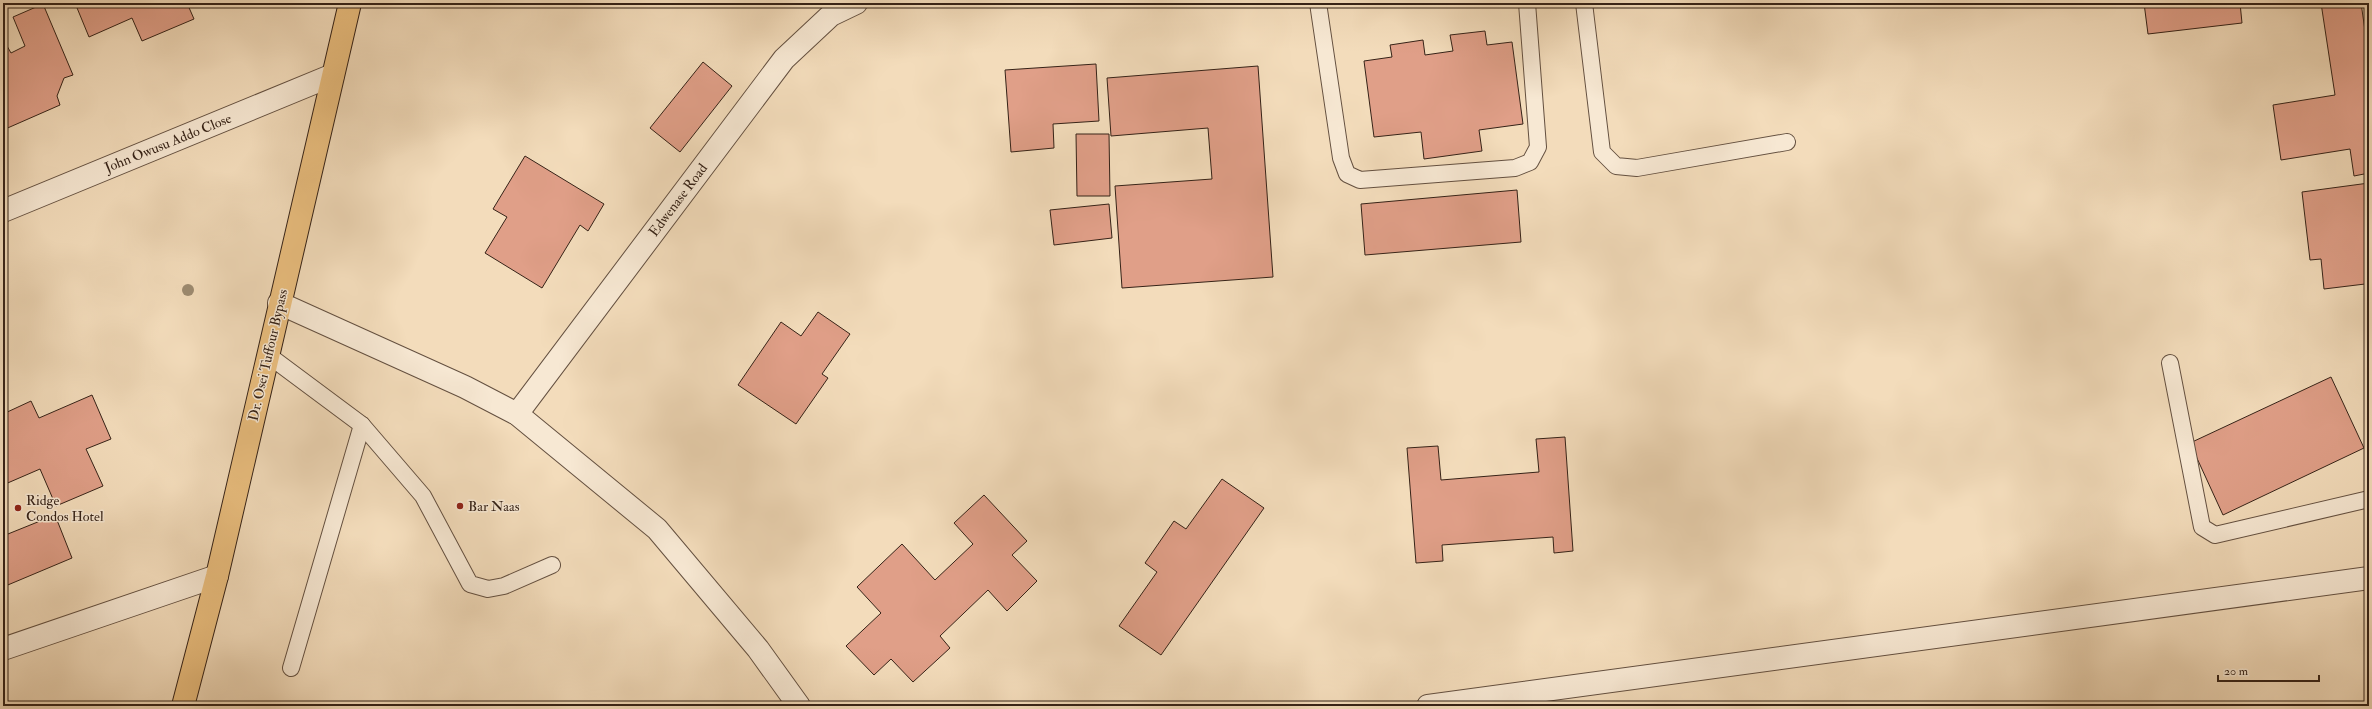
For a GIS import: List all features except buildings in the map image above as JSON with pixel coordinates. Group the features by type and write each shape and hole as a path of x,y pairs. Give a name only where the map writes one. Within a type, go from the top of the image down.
{"highway":[{"name":"Dr. Osei Tuffour Bypass","path":"183,706 217,576 279,303 350,3"}],"street":[{"name":"Edwenase Road","path":"517,414 784,58 831,15 856,3"},
{"name":"John Owusu Addo Close","path":"3,211 333,75"},
{"path":"279,303 465,388 517,414 657,529 758,649 799,706"},
{"path":"3,649 217,576"},
{"path":"1428,706 2369,578"}],"lane":[{"path":"1318,3 1341,158 1347,174 1360,180 1515,168 1530,162 1538,147 1527,3"},
{"path":"1584,3 1602,152 1616,166 1637,168 1787,142"},
{"path":"268,355 362,425 422,496 470,584 488,589 504,586 552,564"},
{"path":"2170,364 2202,527 2215,535 2369,499"},
{"path":"291,668 362,425"}],"place":[{"name":"Bar Naas","path":"460,506"},
{"name":"Ridge Condos Hotel","path":"18,508"}]}
